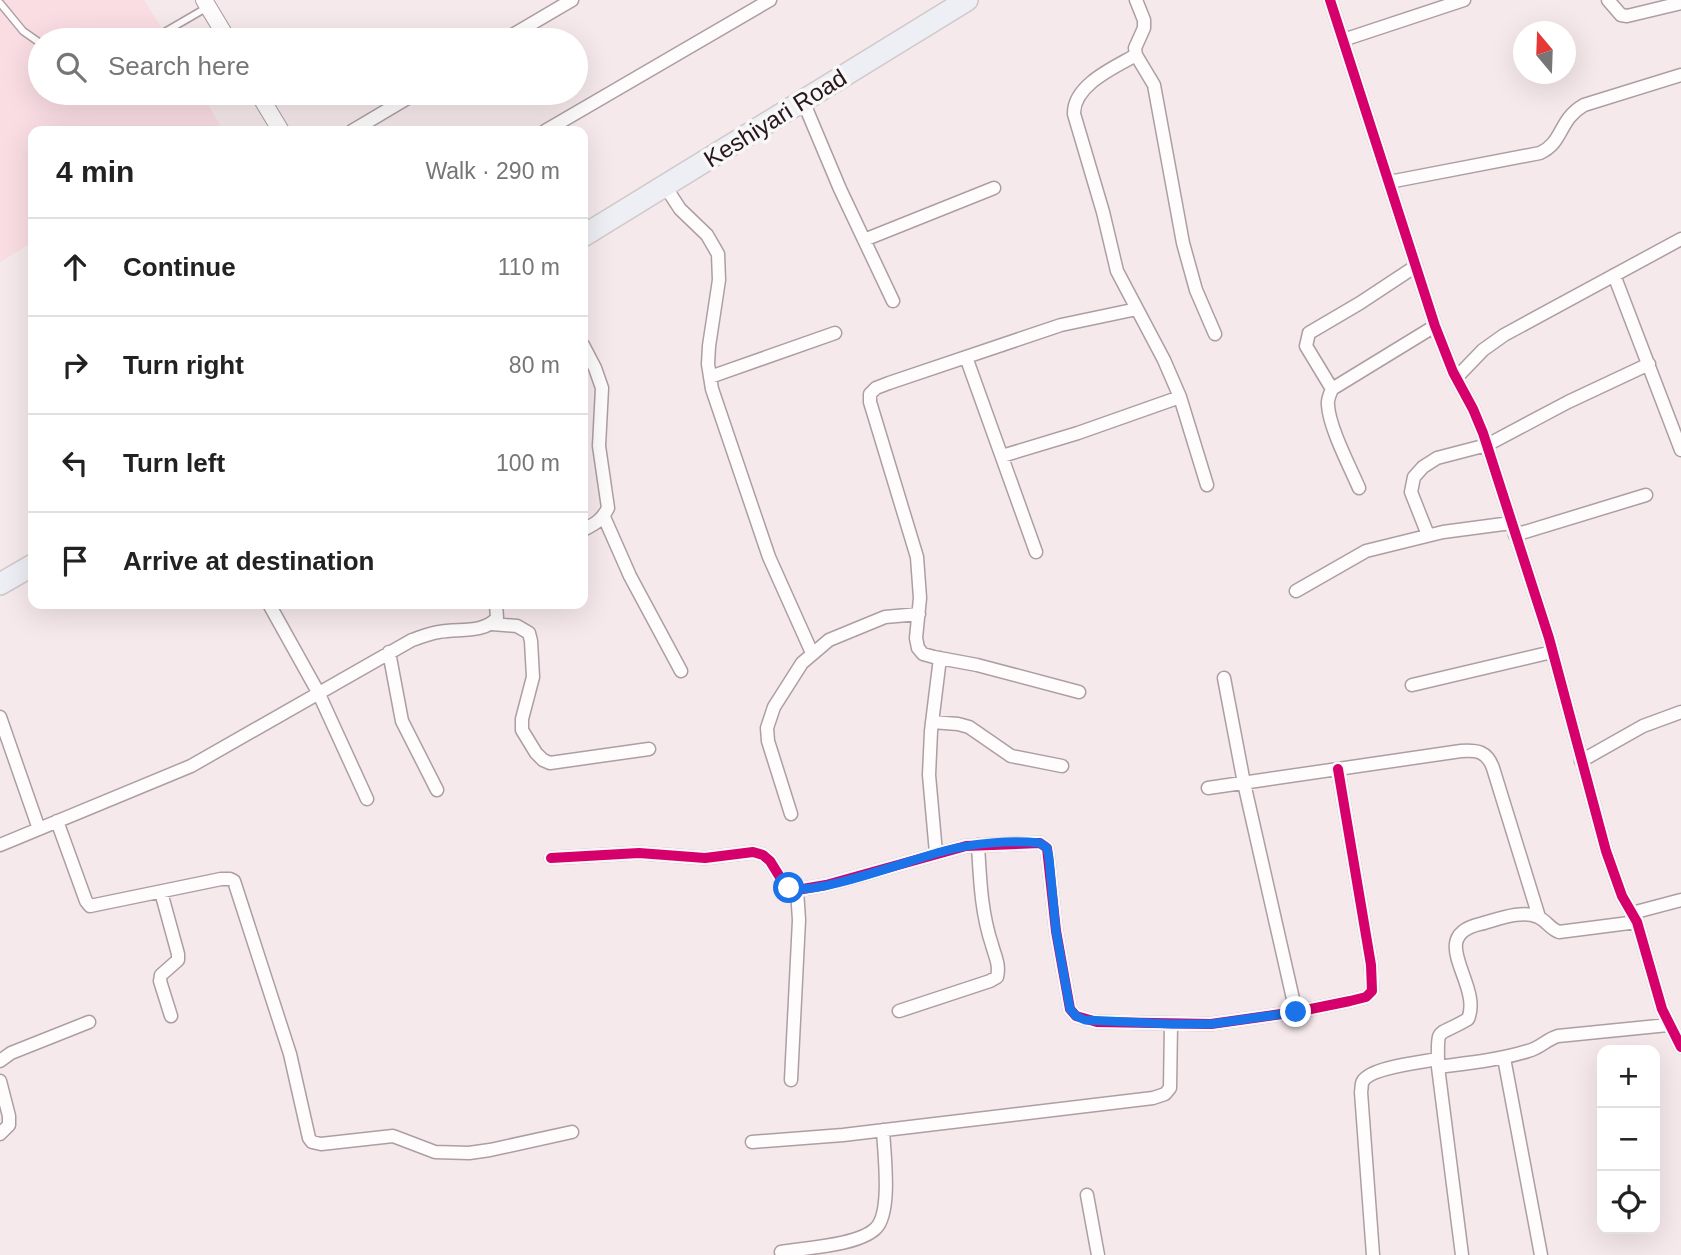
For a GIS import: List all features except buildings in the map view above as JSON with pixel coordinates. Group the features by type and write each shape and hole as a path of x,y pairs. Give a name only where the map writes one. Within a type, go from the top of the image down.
{"main road":[{"name":"Keshiyari Road","path":"588,233 967,0"},
{"path":"0,584 28,568"}],"street":[{"path":"524,28 572,0"},
{"path":"554,126 770,0"},
{"path":"1136,0 1144,20 1144,29 1135,48 1136,55 1154,85 1182,243 1196,290 1215,334"},
{"path":"1330,0 1435,326 1487,445 1552,652 1606,851 1622,896 1634,917 1668,1025 1681,1047"},
{"path":"1343,40 1464,0"},
{"path":"1608,0 1621,15 1627,16 1681,3"},
{"path":"206,3 221,28"},
{"path":"1136,55 1086,88 1074,107 1104,212 1117,271 1164,360 1180,397 1208,485"},
{"path":"1389,182 1540,153 1549,149 1556,141 1572,112 1584,105 1681,75"},
{"path":"803,101 840,189 893,301"},
{"path":"265,105 278,126"},
{"path":"360,126 396,105"},
{"path":"665,186 689,219 707,235 718,254 719,280 709,346 710,377 769,557 813,653"},
{"path":"864,240 994,188"},
{"path":"1456,377 1504,335 1681,239"},
{"path":"1332,390 1306,346 1309,333 1416,266"},
{"path":"1614,275 1681,450"},
{"path":"1079,692 923,654 918,648 919,569 913,538 870,394 876,388 889,383 1060,325 1137,309"},
{"path":"1359,488 1328,406 1332,390 1435,326"},
{"path":"710,377 835,333"},
{"path":"588,355 602,387 599,446 608,508 604,517 588,527"},
{"path":"966,356 1036,552"},
{"path":"1428,535 1411,492 1414,477 1423,467 1437,458 1487,445 1568,402 1649,365"},
{"path":"1002,456 1180,397"},
{"path":"1296,591 1366,551 1428,535 1513,529 1646,495"},
{"path":"604,517 630,576 681,671"},
{"path":"272,609 318,692 367,799"},
{"path":"492,624 497,618 496,609"},
{"path":"791,814 768,741 767,728 774,707 802,663 829,640 867,623 897,615 919,614"},
{"path":"0,845 191,766 412,640 439,632 474,629 492,624 517,626 529,633 533,677 522,719 522,730 543,760 550,763 649,749"},
{"path":"389,652 402,721 437,790"},
{"path":"1412,685 1552,652"},
{"path":"936,853 929,775 940,658"},
{"path":"1224,678 1244,783 1296,1012"},
{"path":"1581,761 1643,726 1681,712"},
{"path":"0,718 39,829"},
{"path":"932,722 969,727 1010,756 1062,766"},
{"path":"1208,788 1461,751 1484,752 1490,758 1539,917 1552,929 1559,932 1634,917 1681,900"},
{"path":"551,858 639,853 705,858 753,852 770,861 783,882 789,888 797,890 826,885 936,853 978,845 1040,843 1047,848 1056,931 1070,1009 1076,1016 1097,1021 1211,1024 1350,1001 1366,997 1372,991 1371,965 1338,769"},
{"path":"57,821 90,906 221,880 234,881 290,1054 312,1142 321,1144 393,1136 435,1152 469,1153 572,1132"},
{"path":"899,1010 997,977 999,970 982,909 978,845"},
{"path":"791,1080 799,920 797,890"},
{"path":"160,892 178,954 178,960 161,975 160,981 171,1016"},
{"path":"1461,1255 1437,1037 1440,1032 1468,1019 1471,1012 1455,939 1458,934 1474,925 1520,915 1539,917"},
{"path":"0,1061 11,1053 89,1021"},
{"path":"752,1142 883,1130 1153,1098 1165,1094 1170,1088 1171,1024"},
{"path":"1373,1255 1361,1092 1363,1081 1370,1074 1438,1063 1504,1058 1531,1051 1558,1036 1668,1025"},
{"path":"1504,1058 1541,1255"},
{"path":"0,1081 9,1125 0,1134"},
{"path":"781,1252 854,1240 876,1228 883,1212 883,1130"},
{"path":"1087,1195 1098,1255"}],"lane":[{"path":"0,3 28,35"},
{"path":"169,28 206,3"}],"shaded area":[{"path":"0,0 144,0 162,28 28,28 28,105 208,105 221,126 28,126 28,245 0,262"}],"cycle path":[{"path":"1330,0 1435,326 1453,372 1483,433 1549,638 1606,851 1622,896 1637,922 1662,1009 1681,1047"},
{"path":"551,858 639,853 705,858 753,852 770,861 783,882 789,888 797,890 826,885 966,846 1040,843 1047,848 1056,931 1070,1009 1076,1016 1097,1022 1211,1024 1350,1001 1366,997 1372,991 1371,965 1338,769"}],"route":[{"path":"789,888 797,890 826,885 966,846 1040,843 1047,848 1056,931 1070,1009 1076,1016 1097,1021 1211,1024 1296,1012"}]}
